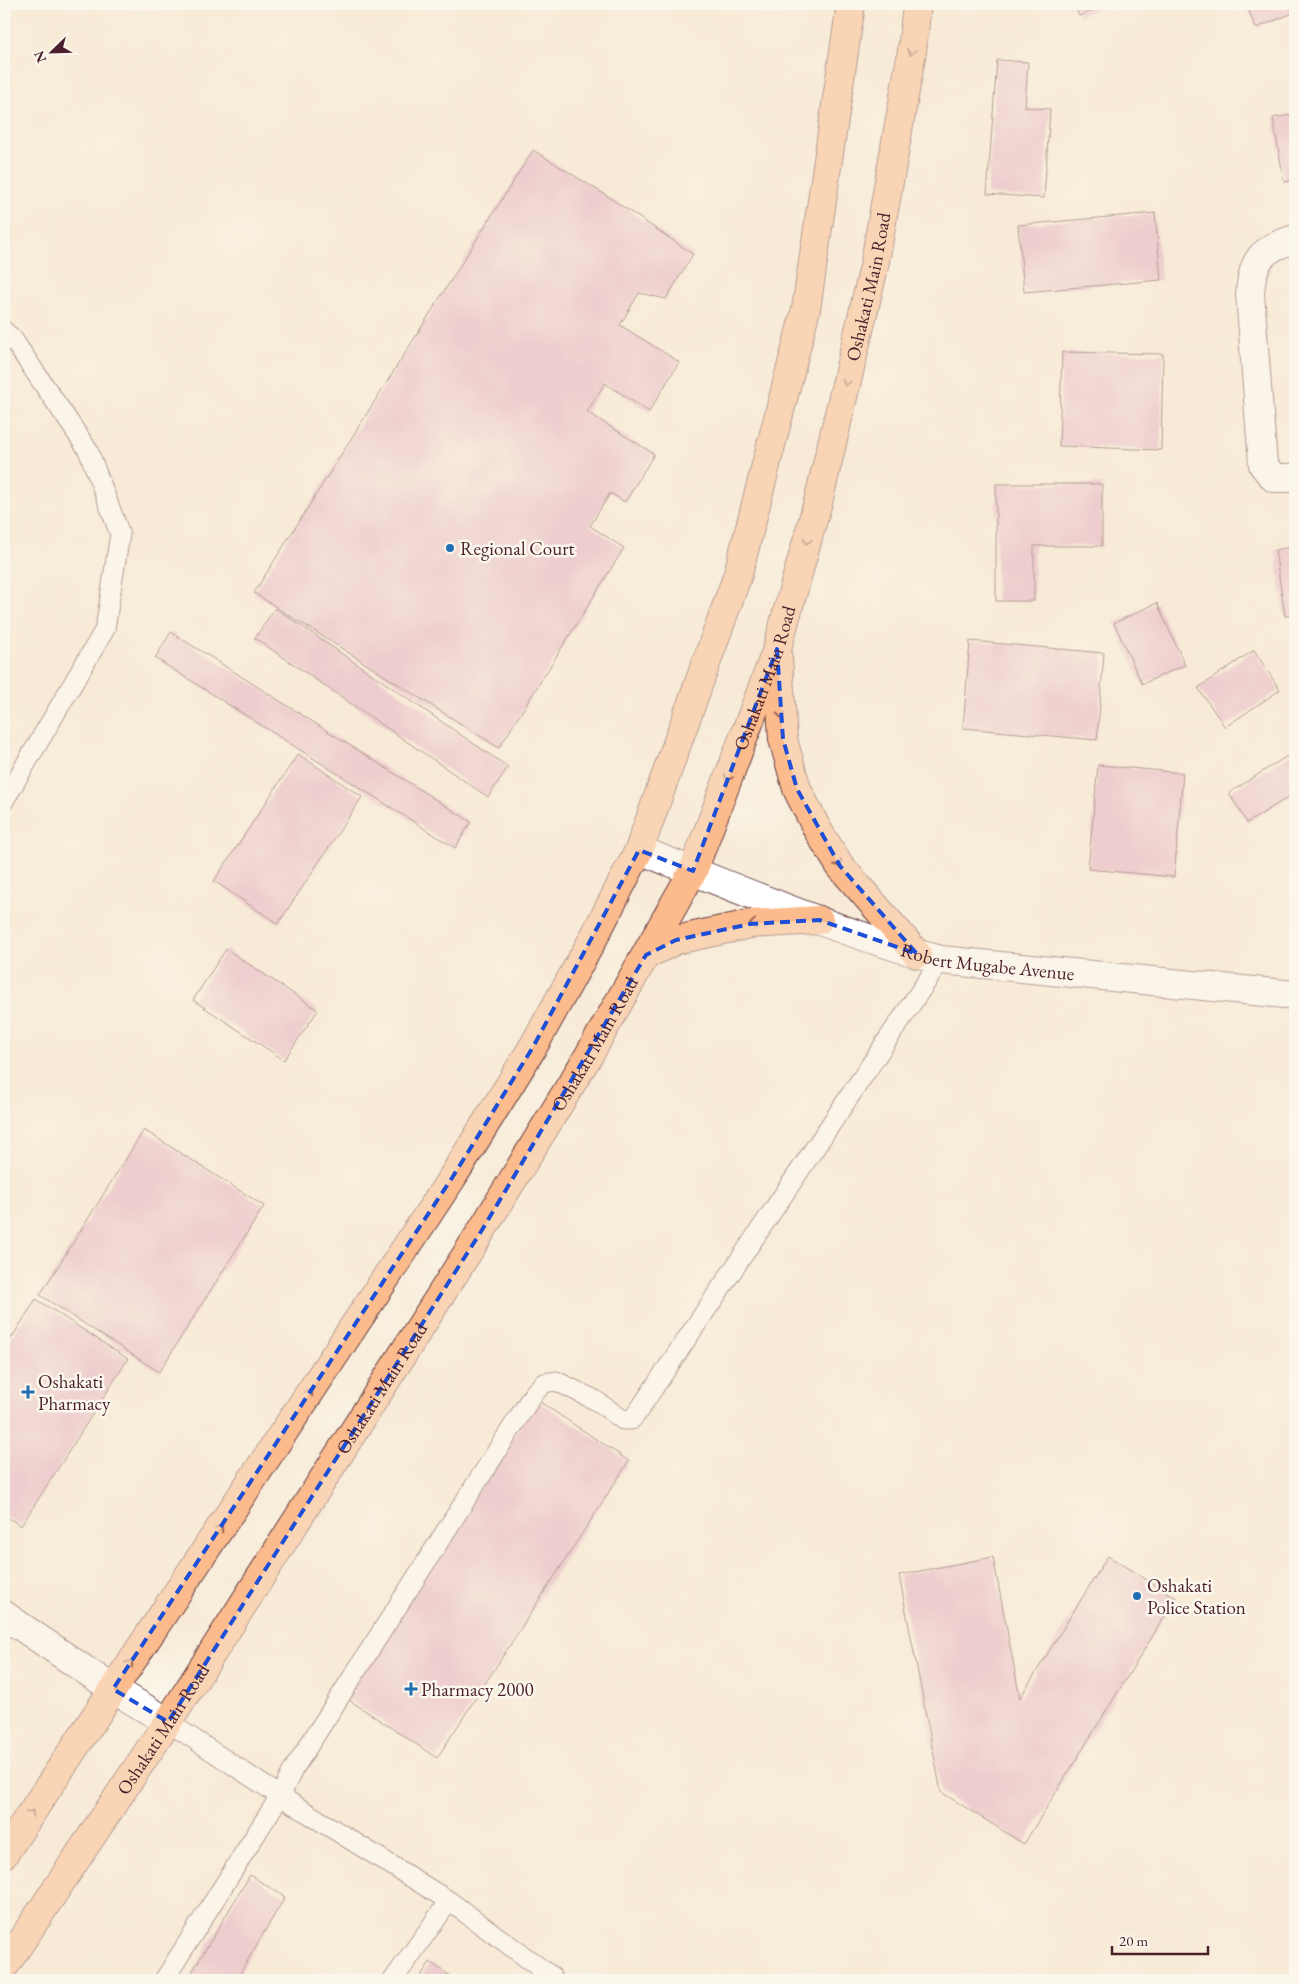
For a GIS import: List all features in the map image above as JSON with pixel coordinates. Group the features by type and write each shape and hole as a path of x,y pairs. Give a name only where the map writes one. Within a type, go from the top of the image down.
{"main road":[{"path":"4,1854 452,1178 533,1047 592,941 639,850 738,574 804,318 850,4"},
{"name":"Oshakati Main Road","path":"4,1968 168,1722 482,1230 589,1055 693,871 777,649 818,498 874,266 912,52 917,4"},
{"path":"777,649 783,739 797,789 817,829 840,866 929,957"},
{"path":"646,955 676,940 750,924 819,920"}],"street":[{"path":"1295,239 1282,242 1263,254 1252,275 1250,294 1263,465 1274,478 1295,478"},
{"name":"Robert Mugabe Avenue","path":"639,850 819,920 929,957 1295,996"},
{"path":"4,1615 113,1689 168,1722"}],"lane":[{"path":"4,331 12,338 88,450 120,534 104,629 4,801"},
{"path":"164,1980 280,1796 298,1761 534,1393 544,1383 556,1381 595,1400 623,1420 631,1420 638,1413 929,957"},
{"path":"168,1722 280,1796 449,1901 551,1976 552,1980"},
{"path":"393,1980 449,1901"}],"highlighted area":[{"path":"777,649 783,739 797,789 840,866 917,954 819,920 750,924 676,940 646,955 482,1230 168,1722 113,1689 452,1178 533,1047 639,850 693,871"}],"building":[{"path":"1074,4 1110,4 1079,16"},
{"path":"1246,4 1289,4 1293,13 1256,28"},
{"path":"997,60 1028,62 1025,107 1050,109 1044,198 987,194"},
{"path":"1295,114 1295,180 1284,182 1273,118"},
{"path":"533,150 604,194 693,254 666,299 639,293 620,325 679,362 649,412 605,383 587,412 654,454 625,502 610,493 590,526 624,548 499,748 254,593"},
{"path":"1155,213 1161,280 1024,292 1018,225"},
{"path":"1062,352 1163,354 1161,450 1059,446"},
{"path":"996,484 1102,484 1102,546 1034,546 1034,601 996,601"},
{"path":"1295,546 1295,615 1285,616 1275,550"},
{"path":"1157,603 1185,665 1142,684 1114,623"},
{"path":"275,608 508,767 488,797 255,638"},
{"path":"171,632 471,822 455,848 155,658"},
{"path":"970,641 1104,653 1097,740 963,728"},
{"path":"1254,650 1280,690 1225,727 1198,688"},
{"path":"1295,751 1295,793 1247,823 1229,793"},
{"path":"298,754 362,797 278,924 214,881"},
{"path":"1098,765 1183,773 1174,877 1088,869"},
{"path":"226,949 318,1010 284,1060 193,1000"},
{"path":"144,1130 264,1206 159,1372 40,1295"},
{"path":"36,1299 128,1359 21,1526 4,1515 4,1350"},
{"path":"537,1400 629,1461 437,1758 346,1698"},
{"path":"1108,1556 1176,1598 1024,1844 941,1792 899,1575 993,1557 1020,1698"},
{"path":"250,1875 285,1897 236,1980 202,1980 191,1974"},
{"path":"430,1962 456,1980 418,1980"}],"place":[{"name":"Regional Court","path":"450,548"},
{"name":"Oshakati Pharmacy","path":"28,1392"},
{"name":"Oshakati Police Station","path":"1137,1596"},
{"name":"Pharmacy 2000","path":"411,1689"}]}
